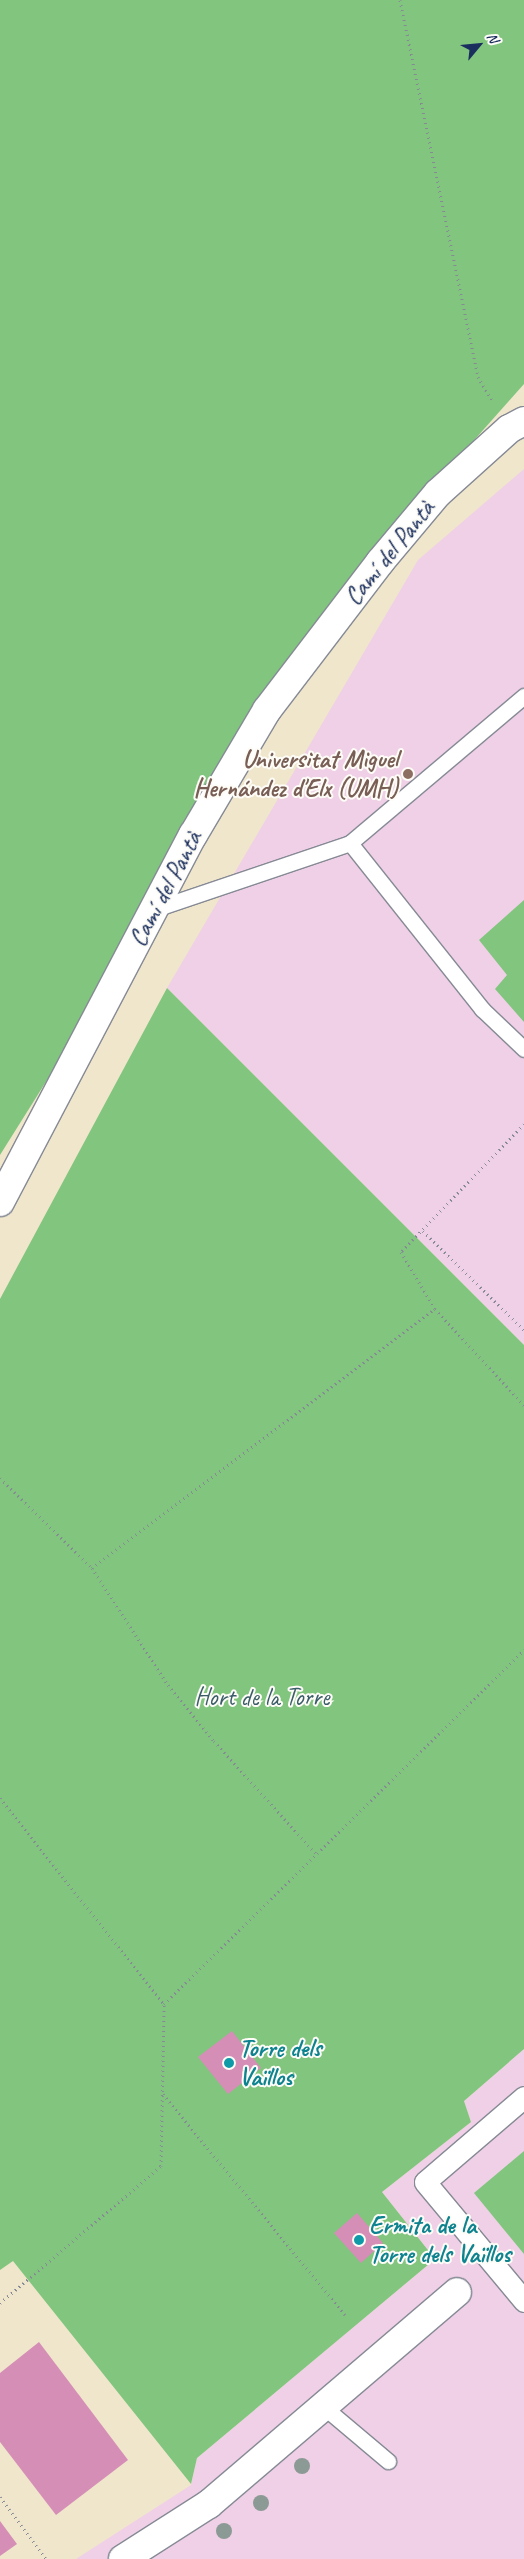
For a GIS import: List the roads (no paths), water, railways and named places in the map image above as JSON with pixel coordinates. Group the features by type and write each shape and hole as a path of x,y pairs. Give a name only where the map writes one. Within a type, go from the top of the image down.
{"street":[{"name":"Camí del Pantà","path":"0,1202 194,835 267,710 380,562 438,493 516,425"},
{"path":"524,2097 425,2182 524,2301"},
{"path":"123,2559 209,2504 456,2292"}],"lane":[{"path":"155,908 350,843 524,696"},
{"path":"350,843 482,1008 524,1049"},
{"path":"324,2407 388,2461"}],"place":[{"name":"Universitat Miguel Hernández d'Elx (UMH)","path":"408,774"},
{"name":"Torre dels Vaïllos","path":"229,2063"},
{"name":"Ermita de la Torre dels Vaïllos","path":"359,2240"}],"park label":[{"name":"Hort de la Torre","path":"262,1697"}]}
